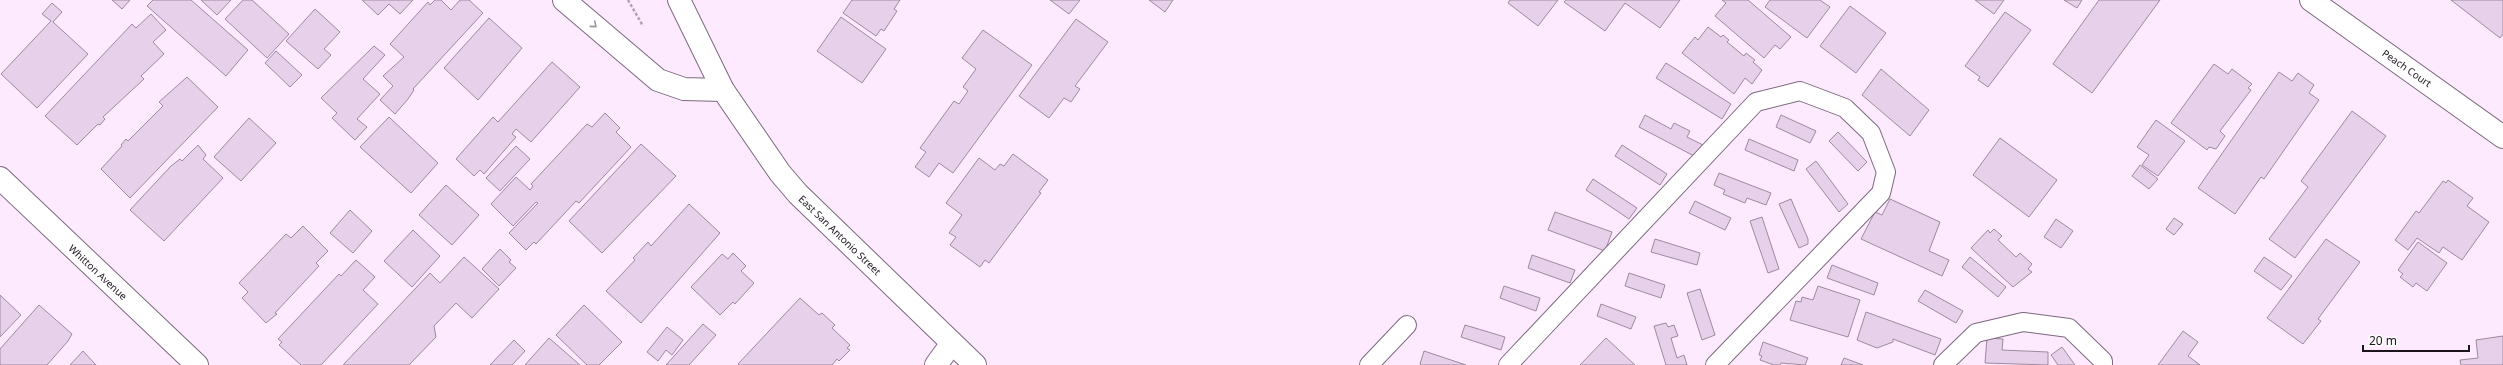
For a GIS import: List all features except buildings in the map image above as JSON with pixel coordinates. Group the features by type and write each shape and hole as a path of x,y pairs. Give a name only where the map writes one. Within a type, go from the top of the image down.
{"street":[{"path":"564,0 658,80 684,89 723,90"},
{"name":"East San Antonio Street","path":"679,0 723,90 780,173 798,194 975,365"},
{"name":"Peach Court","path":"2311,0 2503,137"},
{"name":"Whitton Avenue","path":"0,178 197,365"},
{"path":"936,365 952,344"}],"lane":[{"path":"1508,365 1756,102 1800,91 1845,108 1871,133 1886,172 1881,193 1715,365"},
{"path":"1943,365 1976,333 2023,322 2069,328 2103,360 2103,365"},
{"path":"1369,365 1407,325"}]}
